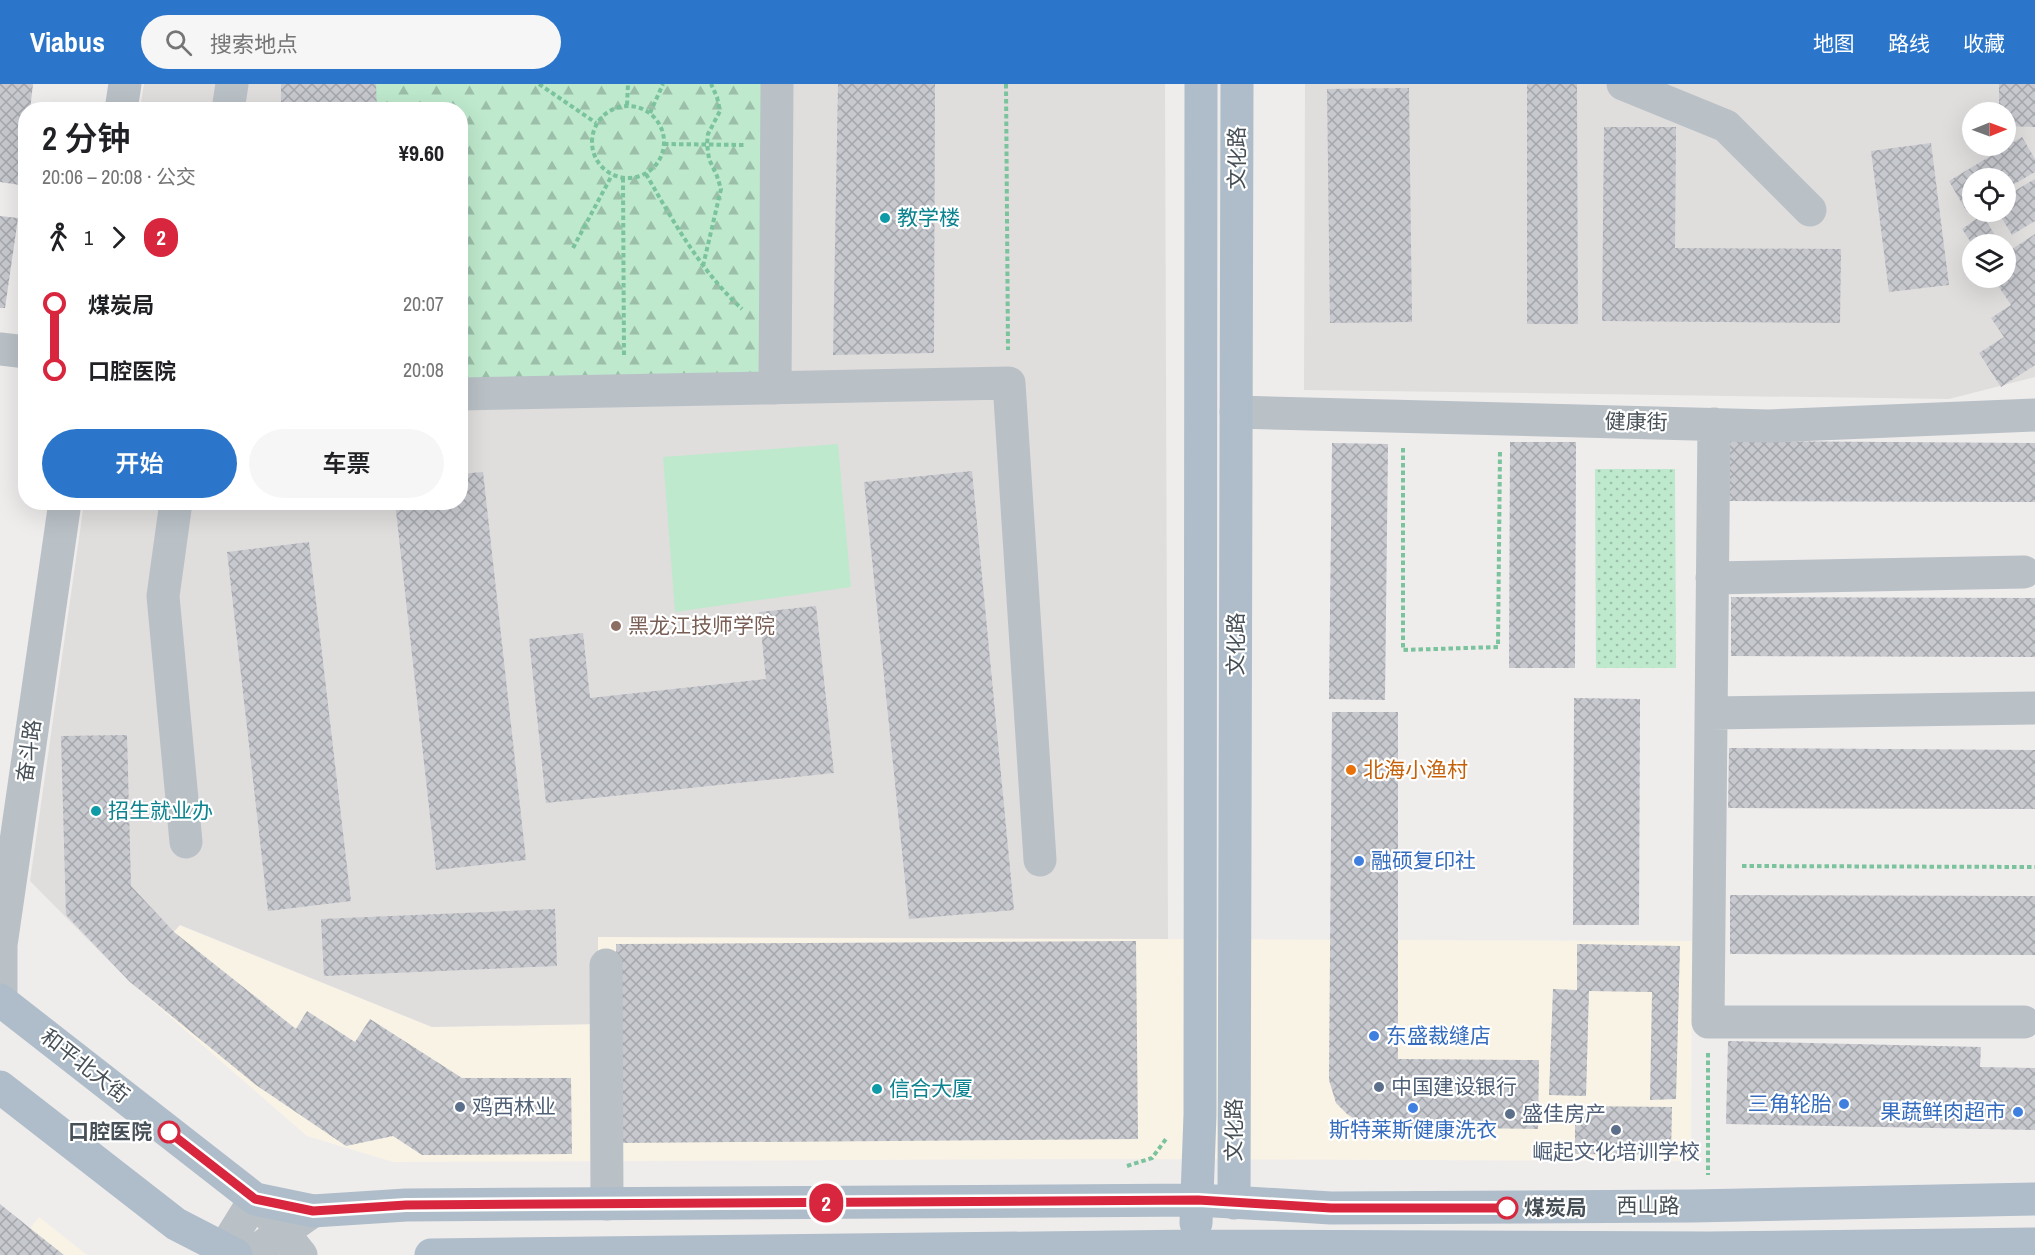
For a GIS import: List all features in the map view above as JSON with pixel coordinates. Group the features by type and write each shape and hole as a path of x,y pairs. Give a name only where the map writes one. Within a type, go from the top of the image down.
{"main road":[{"name":"文化路","path":"1196,1246 1198,1200 1201,84"},
{"name":"文化路","path":"1234,1203 1237,84"},
{"name":"和平北大街","path":"0,1000 255,1199"},
{"path":"0,1087 176,1224 239,1253"},
{"name":"西山路","path":"255,1199 313,1211 406,1205 1198,1200 1331,1208 1507,1208 2035,1199"},
{"path":"1196,1246 1234,1203"},
{"name":"西山路","path":"431,1255 1196,1246 1748,1251 1996,1250 2035,1244"}],"street":[{"path":"122,102 125,84"},
{"path":"229,102 232,84"},
{"path":"775,388 777,84"},
{"path":"1623,84 1726,126 1810,210"},
{"path":"0,349 18,351"},
{"path":"1200,371 1237,371"},
{"path":"468,394 1010,383 1040,860"},
{"name":"健康街","path":"1236,412 1769,426 2035,415"},
{"path":"1714,424 1708,1022 2024,1022"},
{"name":"奋斗路","path":"0,1000 2,945 64,510"},
{"path":"175,510 163,596 186,842"},
{"path":"1712,578 2024,572"},
{"path":"1711,713 2035,708"},
{"path":"606,964 607,1204"},
{"path":"255,1199 239,1253 292,1244 313,1211"},
{"name":"和平北大街","path":"255,1199 292,1244"}],"path":[{"path":"539,84 596,123"},
{"path":"627,105 628,84"},
{"path":"650,113 663,84"},
{"path":"703,266 721,189 709,159 707,144 708,134 720,111 711,84"},
{"path":"1006,84 1006,321"},
{"path":"627,105 639,107 650,113 659,122 663,132 662,156 656,166 646,174 635,178 612,175 603,168 593,152 592,134 596,123 615,107 627,105"},
{"path":"664,144 776,145"},
{"path":"646,174 681,236 721,290 775,339"},
{"path":"573,248 612,175"},
{"path":"623,178 624,391"},
{"path":"1403,417 1403,650 1498,647 1501,419"},
{"path":"1709,866 2035,867"},
{"path":"1708,1022 1708,1145"}],"shaded area":[{"name":"黑龙江技师学院","path":"144,84 1165,84 1168,939 598,937 598,1024 432,1027 180,925 130,982 30,881 83,510 468,510 468,102 141,102"},
{"path":"1305,84 2035,84 2035,377 1949,399 1304,390"},
{"path":"179,925 432,1027 598,1024 598,937 1692,941 1691,1161 1101,1159 393,1162 307,1136 130,982"},
{"path":"39,1217 87,1255 9,1255"}],"green space":[{"path":"366,84 764,84 761,375 468,379 468,102 364,102"},
{"path":"838,444 851,587 675,612 663,457"},
{"path":"1595,469 1675,469 1676,668 1596,668"}],"building":[{"path":"0,84 33,84 31,102 18,102 18,185 0,182"},
{"path":"281,84 376,84 377,102 281,102"},
{"name":"教学楼","path":"838,84 935,84 934,353 833,355"},
{"path":"1527,84 1577,84 1578,324 1527,324"},
{"path":"1999,84 2035,84 2035,127 2016,126 2016,102 1999,102"},
{"path":"1409,88 1412,322 1330,323 1327,89"},
{"path":"1604,127 1676,127 1675,248 1841,249 1840,323 1602,321"},
{"path":"2022,137 2035,159 2035,172 2016,183 2016,168 1971,168 1990,156 2016,156 2016,141"},
{"path":"1931,143 1949,285 1889,292 1871,151"},
{"path":"1962,173 1962,203 1949,181"},
{"path":"2035,179 2035,221 2011,234 2004,222 2016,222 2016,190"},
{"path":"0,216 18,218 5,308 0,308"},
{"path":"1972,222 1987,222 1994,234 1965,234 1962,229"},
{"path":"2035,234 2035,365 2001,387 1979,353 2004,337 1991,318 2011,305 2000,288 2016,288 2016,246"},
{"path":"1729,441 2035,443 2035,502 1729,501"},
{"path":"1510,442 1576,442 1575,668 1509,668"},
{"path":"1332,443 1388,444 1385,700 1329,699"},
{"path":"972,471 1014,910 909,919 864,482"},
{"path":"483,472 526,860 436,870 396,510 468,510 468,473"},
{"path":"309,542 351,901 268,911 227,552"},
{"path":"1731,597 2035,598 2035,657 1731,656"},
{"path":"816,606 834,773 546,803 529,639 583,633 590,698 766,679 759,612"},
{"path":"1574,698 1640,699 1639,925 1573,925"},
{"path":"1332,712 1398,712 1398,1059 1539,1060 1538,1129 1366,1127 1336,1103 1329,1080"},
{"path":"127,735 131,886 174,932 296,1029 307,1011 355,1042 370,1019 462,1078 571,1078 572,1154 422,1155 393,1136 346,1146 256,1085 130,982 66,915 61,736"},
{"path":"1729,748 2035,750 2035,809 1728,808"},
{"path":"1730,895 2035,896 2035,955 1730,954"},
{"path":"555,909 557,966 324,976 321,919"},
{"name":"信合大厦","path":"1136,941 1138,1139 617,1143 616,944"},
{"path":"1577,944 1680,946 1676,1099 1650,1100 1652,992 1589,991 1586,1096 1549,1095 1553,989 1577,990"},
{"path":"1728,1041 1981,1047 1980,1067 2035,1068 2035,1130 1726,1124"},
{"path":"1575,1106 1672,1107 1671,1155 1575,1154"},
{"path":"0,1204 31,1229 64,1255 0,1255"}],"bus line":[{"name":"2","path":"169,1132 255,1199 313,1211 406,1205 1198,1200 1331,1208 1507,1208"}],"place":[{"name":"教学楼","path":"885,218"},
{"name":"黑龙江技师学院","path":"616,626"},
{"name":"北海小渔村","path":"1351,770"},
{"name":"招生就业办","path":"96,811"},
{"name":"融硕复印社","path":"1359,861"},
{"name":"东盛裁缝店","path":"1374,1036"},
{"name":"中国建设银行","path":"1379,1087"},
{"name":"信合大厦","path":"877,1089"},
{"name":"三角轮胎","path":"1844,1104"},
{"name":"鸡西林业","path":"460,1107"},
{"name":"斯特莱斯健康洗衣","path":"1413,1108"},
{"name":"果蔬鲜肉超市","path":"2018,1112"},
{"name":"盛佳房产","path":"1510,1114"},
{"name":"崛起文化培训学校","path":"1616,1130"},
{"name":"口腔医院","path":"169,1132"},
{"name":"煤炭局","path":"1507,1208"}]}
